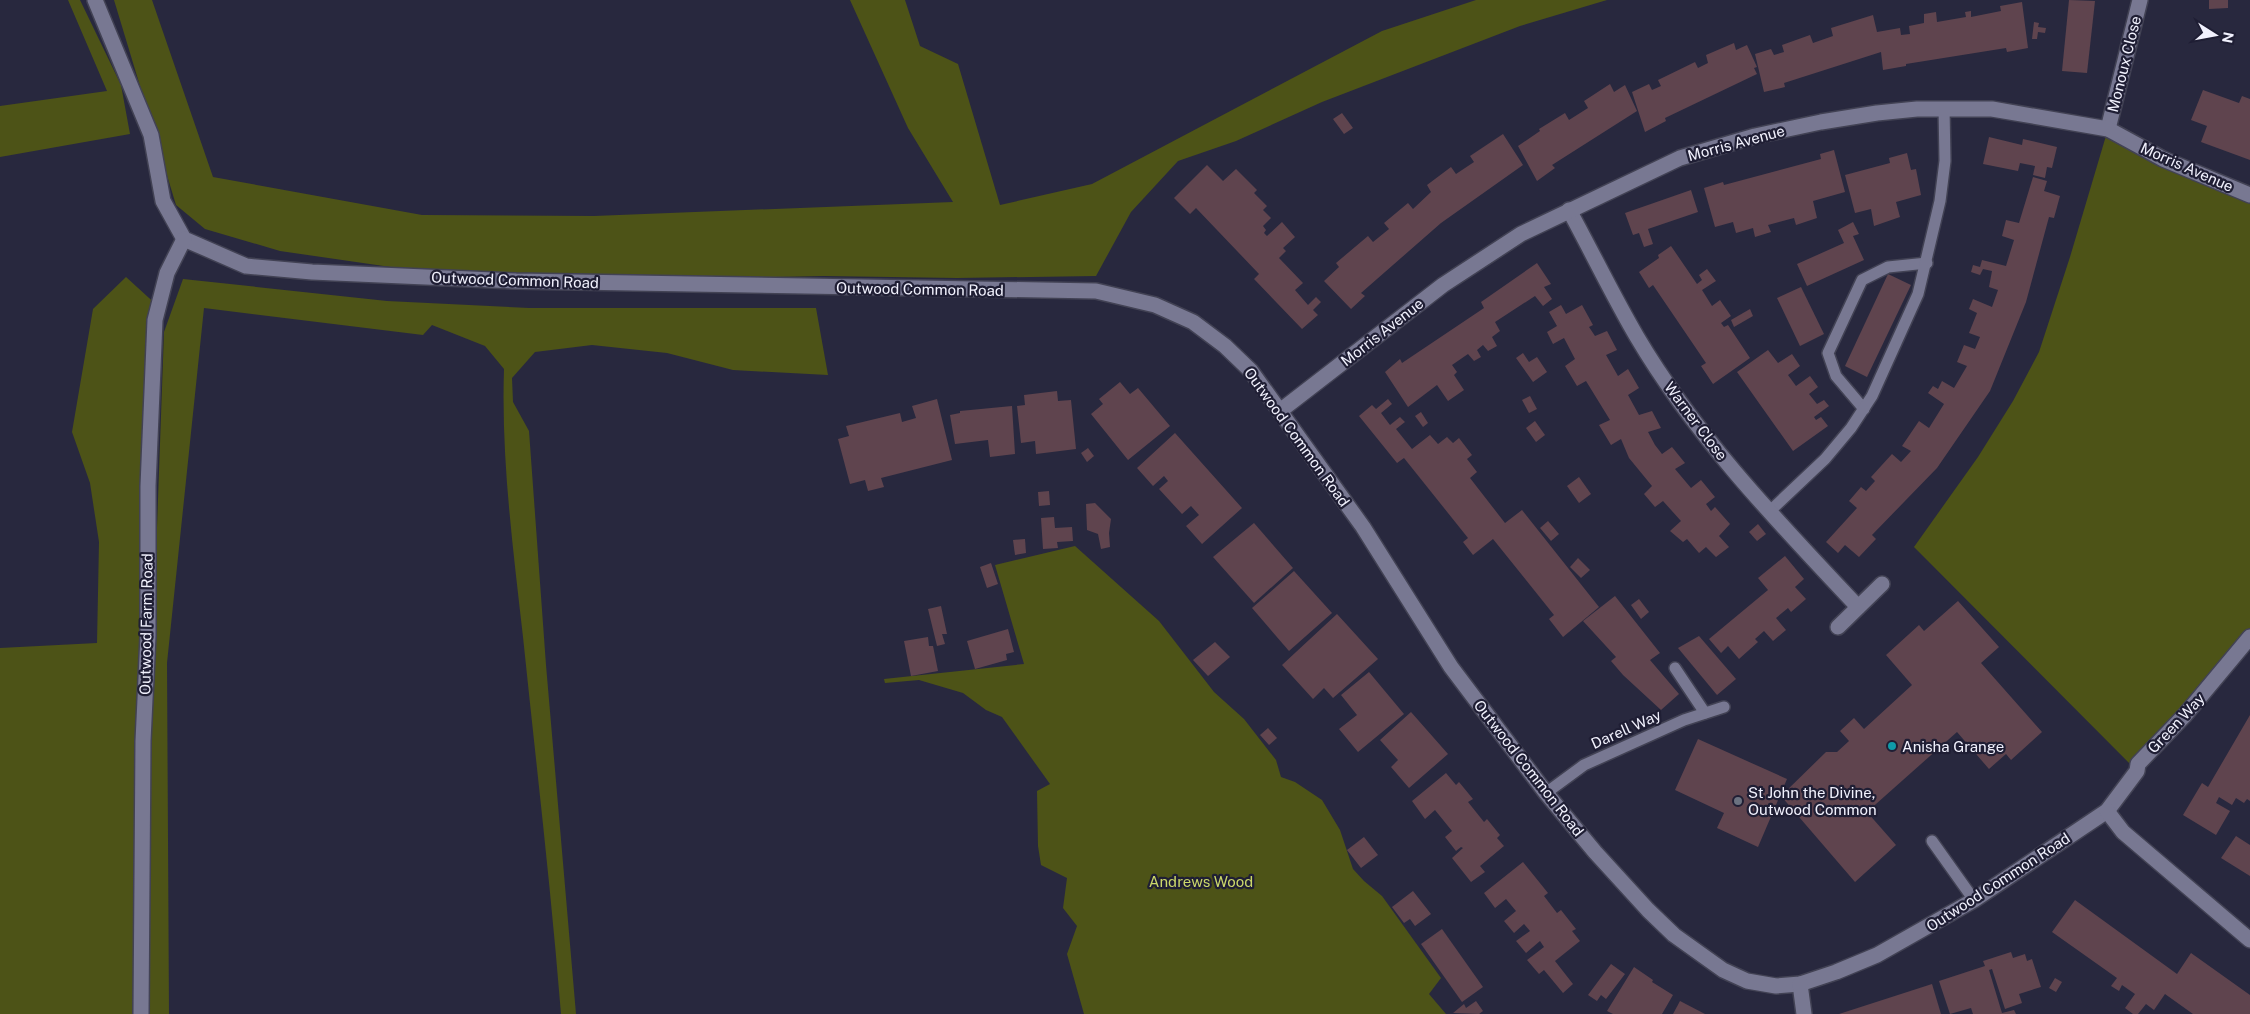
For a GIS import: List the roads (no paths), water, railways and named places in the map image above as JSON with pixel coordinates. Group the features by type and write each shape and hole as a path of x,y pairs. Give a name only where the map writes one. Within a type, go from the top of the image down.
{"street":[{"path":"95,0 151,135 163,200 184,239"},
{"name":"Monoux Close","path":"2108,129 2140,0"},
{"name":"Morris Avenue","path":"1280,411 1443,285 1521,234 1680,158 1717,146 1820,122 1885,112 1944,108 1992,110 2040,116 2108,129 2163,159 2250,195"},
{"name":"Warner Close","path":"1570,210 1643,346 1676,395 1716,448 1770,511 1858,607"},
{"name":"Outwood Common Road","path":"184,239 246,266 312,272 672,285 1096,291 1155,304 1193,322 1226,346 1251,371 1363,527 1451,667 1546,792 1595,852 1648,910 1687,945 1723,970 1747,981 1776,986 1800,984 1877,955 1974,900 2107,811"},
{"name":"Outwood Farm Road","path":"140,1014 142,741 148,636 148,486 156,320 167,273 184,239"},
{"path":"1838,627 1882,584"},
{"name":"Green Way","path":"2107,811 2137,771 2138,764 2248,646"},
{"path":"2107,811 2123,832 2250,940"},
{"path":"1800,984 1804,1014"}],"lane":[{"path":"1770,511 1825,459 1864,409 1872,396 1918,294 1927,263 1940,200 1945,161 1944,108"},
{"path":"1864,409 1836,376 1828,353 1862,280 1888,267 1927,263"},
{"path":"1675,668 1705,713"},
{"name":"Darell Way","path":"1546,792 1584,765 1632,742 1724,707"},
{"path":"1932,841 1974,900"}],"place":[{"name":"Anisha Grange","path":"1892,746"},
{"name":"St John the Divine, Outwood Common","path":"1738,801"}],"park label":[{"name":"Andrews Wood","path":"1201,881"}]}
